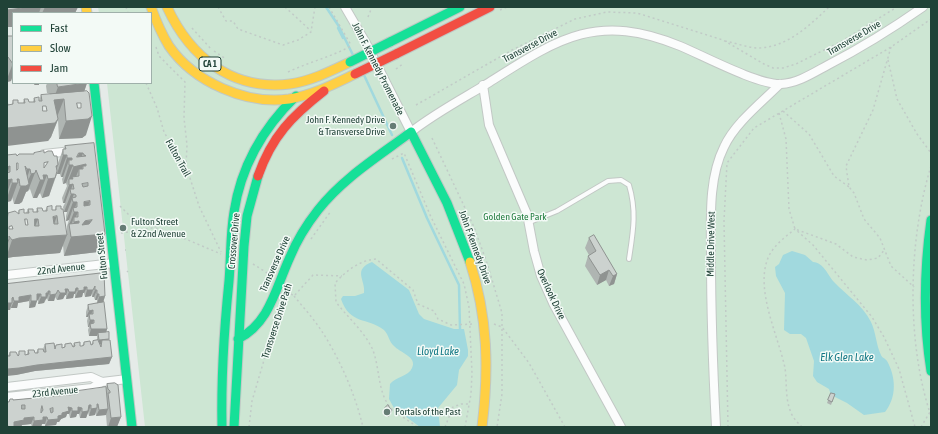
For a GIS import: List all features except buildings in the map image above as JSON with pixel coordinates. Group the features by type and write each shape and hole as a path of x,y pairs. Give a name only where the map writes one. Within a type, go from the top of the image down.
{"main road":[{"name":"CA 1","path":"151,7 159,27 171,48 189,67 205,79 223,89 252,98 272,100 294,98"},
{"name":"CA 1","path":"167,7 177,28 193,49 206,61 229,75 255,82 279,84 306,81 325,74"},
{"name":"Crossover Drive","path":"222,427 221,409 223,342 234,215 244,173 267,130 294,98 325,74 460,7"},
{"name":"Crossover Drive","path":"234,427 246,221 256,178 273,144 288,123 311,101 331,87 490,7"},
{"name":"Fulton Street","path":"94,84 98,148 111,234 132,427"},
{"name":"Crossover Drive","path":"294,98 331,87"},
{"name":"John F Kennedy Drive","path":"411,132 445,199 467,252 479,288 485,322 488,370 482,427"},
{"name":"Transverse Drive","path":"238,339 250,334 263,319 295,245 321,204 349,178 411,132"},
{"path":"931,220 926,291 926,330 931,371"},
{"path":"221,409 228,356 238,339 232,333 229,326 230,304 228,290"}],"street":[{"name":"John F. Kennedy Promenade","path":"345,7 366,43 411,132"},
{"name":"Transverse Drive","path":"411,132 518,64 560,42 582,34 611,30 639,32 659,38 757,79 780,84 795,82 830,65 872,41 923,7"},
{"name":"Middle Drive West","path":"716,427 711,248 712,205 716,171 721,154 728,139 780,84"},
{"name":"Overlook Drive","path":"484,85 487,115 492,133 530,222 537,264 547,288 621,427"},
{"path":"38,154 78,150"},
{"name":"22nd Avenue","path":"7,275 114,263"},
{"name":"23rd Avenue","path":"7,387 91,378 102,382"},
{"name":"23rd Avenue","path":"7,397 92,388 102,382 127,379"}],"lane":[{"path":"530,222 557,211 608,181 621,180 629,185 634,201 635,218 629,259"},
{"path":"26,385 27,395"}],"path":[{"path":"218,7 226,21 233,21 238,29 283,45 298,40 311,31 315,7"},
{"path":"285,7 311,31"},
{"path":"285,74 351,46 329,7"},
{"path":"368,17 372,7"},
{"path":"829,7 795,36 778,46 757,48 723,40 764,64 773,68 783,68 796,64 842,42 897,7"},
{"path":"728,427 724,251 727,163 754,128 891,47 931,19"},
{"path":"189,25 211,49 228,60"},
{"path":"154,41 160,56 185,82 184,118 187,145 185,167"},
{"path":"850,187 846,166 873,110 891,47"},
{"path":"888,60 897,99 917,134 931,153"},
{"name":"Fulton Trail","path":"146,84 157,108 164,132 185,167 199,206 221,254 157,228"},
{"path":"783,111 809,134 834,176 850,187 854,193 864,219 880,238 891,266 914,287"},
{"path":"779,113 786,139 789,209 795,230 818,251 872,317 884,337 899,369 914,427"},
{"path":"432,138 462,200 487,263 502,313 502,394 497,427"},
{"path":"387,163 404,153 431,217 464,284 470,326 472,373 465,427"},
{"path":"120,206 131,217 157,228"},
{"path":"310,241 332,210"},
{"path":"111,234 157,228"},
{"path":"795,230 836,244 850,256 865,260 878,258 885,249"},
{"path":"795,230 773,249 768,258 764,280 765,293 785,369 787,397 790,411 802,427"},
{"path":"417,427 393,410 388,403 382,387 373,350 360,329 336,302 335,283 342,276 360,264 368,260 376,259 413,290 418,304 434,312 438,319 451,324 470,326 485,322"},
{"path":"249,262 273,277"},
{"path":"342,276 313,275 294,296 321,330 333,352 358,404 363,427"},
{"name":"Transverse Drive Path","path":"283,297 285,289 294,296"},
{"name":"Transverse Drive Path","path":"249,427 252,401 281,304"},
{"path":"502,327 529,363 565,427"},
{"path":"445,427 453,407 461,404 469,404"},
{"path":"921,427 930,412"}],"green space":[{"name":"Golden Gate Park","path":"98,7 931,7 931,427 145,427 107,84 152,84 152,12 99,12"}],"water":[{"name":"Elk Glen Lake","path":"792,251 805,255 813,262 820,264 834,282 864,310 868,316 873,326 881,356 887,361 892,374 894,387 892,400 885,412 864,415 847,403 831,395 829,389 817,382 813,376 814,361 806,338 801,334 790,334 784,330 785,293 776,276 775,267 779,264 783,255"},
{"name":"Lloyd Lake","path":"372,262 409,290 419,314 424,319 454,329 464,329 468,356 459,370 457,385 438,408 440,427 420,427 394,408 389,399 390,384 410,371 413,364 412,361 407,355 392,344 384,330 378,326 354,317 349,313 341,299 343,296 355,296 364,293 361,272 366,265"}],"waterway":[{"path":"326,7 338,25 353,55"},
{"path":"338,28 343,38"},
{"path":"364,75 392,135"},
{"path":"402,158 427,218 459,285 460,329"}],"traffic: fast":[{"path":"390,42 460,7"},
{"path":"350,62 390,42"},
{"path":"94,84 132,427"},
{"path":"222,427 224,336 230,272 232,229 237,195 255,149 273,121 296,96"},
{"path":"238,339 258,324 265,314 296,244 306,227 328,198 350,178 411,132 447,203 470,262"},
{"path":"234,427 244,246 247,216 258,176"},
{"path":"931,220 925,296 928,352 931,371"}],"traffic: slow":[{"path":"86,7 87,12"},
{"path":"151,7 166,41 180,59 192,70 207,80 222,88 239,94 273,100 289,99 315,92 355,74"},
{"path":"167,7 188,41 201,55 215,67 232,76 250,82 269,85 298,83 350,62"},
{"path":"470,262 484,323 486,385 482,427"}],"traffic: jam":[{"path":"396,54 490,7"},
{"path":"355,74 396,54"},
{"path":"258,176 270,149 284,128 302,109 324,91"}],"place":[{"name":"John F. Kennedy Drive & Transverse Drive","path":"393,126"},
{"name":"Fulton Street & 22nd Avenue","path":"123,228"},
{"name":"Portals of the Past","path":"387,412"}]}
